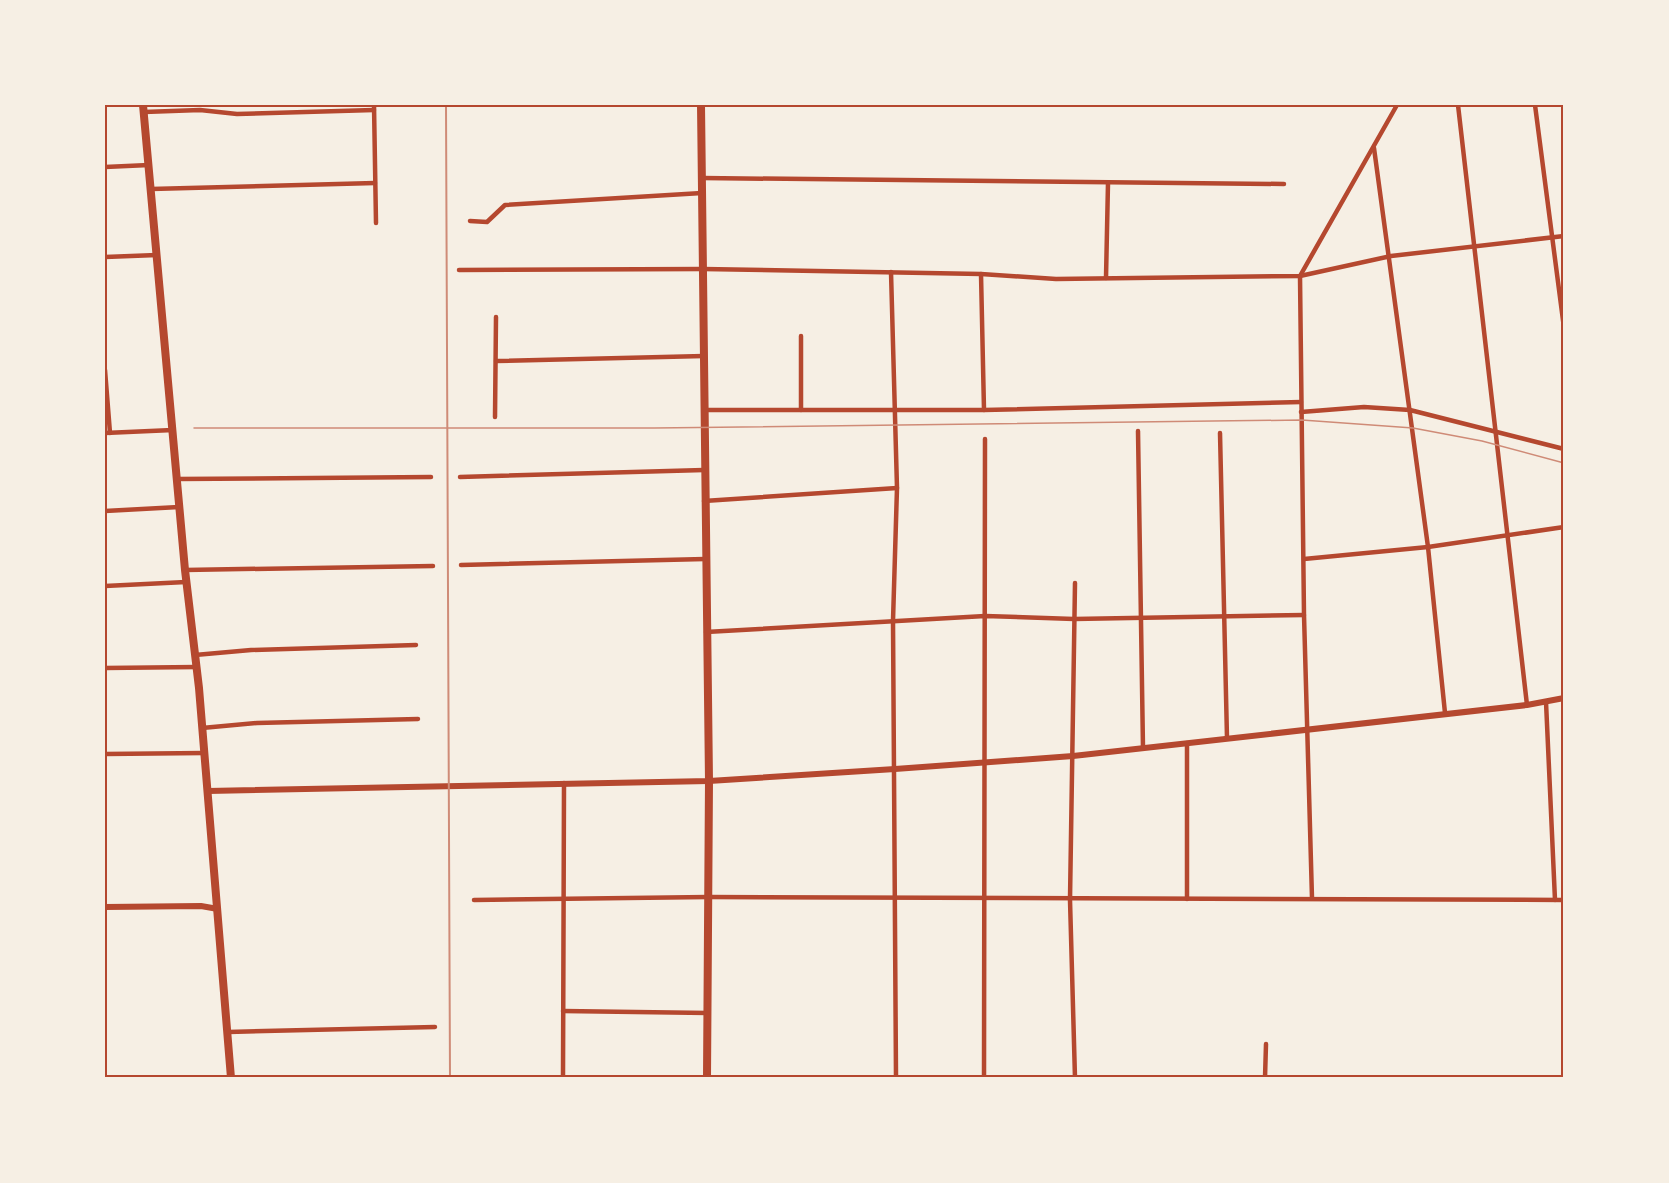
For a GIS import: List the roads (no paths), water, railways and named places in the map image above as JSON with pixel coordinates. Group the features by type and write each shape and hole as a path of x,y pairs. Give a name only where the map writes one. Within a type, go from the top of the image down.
{"main road":[{"path":"701,105 709,781 707,1078"},
{"path":"144,108 179,507 205,753 231,1078"}],"street":[{"path":"1312,898 1304,615 1300,276 1397,105"},
{"path":"1458,105 1527,705"},
{"path":"1535,105 1564,328"},
{"path":"144,108 237,114 374,108 376,223"},
{"path":"1374,148 1391,256 1428,546 1445,713"},
{"path":"105,167 149,165"},
{"path":"702,178 1284,184"},
{"path":"151,189 375,183"},
{"path":"1106,278 1108,183"},
{"path":"470,221 487,222 505,205 702,193"},
{"path":"459,270 703,269 981,274 1056,279 1300,276 1391,256 1564,236"},
{"path":"105,257 157,255"},
{"path":"891,272 897,488 893,621 896,1078"},
{"path":"981,274 984,410"},
{"path":"495,417 496,316"},
{"path":"801,336 801,410"},
{"path":"496,361 704,356"},
{"path":"105,370 107,433 172,430"},
{"path":"706,410 984,410 1301,402"},
{"path":"1301,412 1364,407 1410,410 1496,429 1564,448"},
{"path":"1138,431 1143,748"},
{"path":"1220,433 1227,738"},
{"path":"984,1078 985,439"},
{"path":"460,477 704,470"},
{"path":"177,479 431,477"},
{"path":"704,501 897,488"},
{"path":"105,511 179,507"},
{"path":"1304,559 1428,546 1564,527"},
{"path":"461,566 705,559"},
{"path":"185,570 433,566"},
{"path":"105,586 187,582"},
{"path":"1075,583 1070,900 1075,1078"},
{"path":"706,632 985,616 1074,619 1304,615"},
{"path":"195,655 251,650 416,645"},
{"path":"105,668 196,667"},
{"path":"208,791 709,781 895,769 985,760 1073,756 1527,705 1564,698"},
{"path":"1546,702 1556,900"},
{"path":"202,728 257,723 418,719"},
{"path":"1187,743 1187,899"},
{"path":"105,754 205,753"},
{"path":"563,1078 564,783"},
{"path":"474,900 564,901 708,897 1564,900"},
{"path":"105,907 201,906 218,909"},
{"path":"563,1011 708,1013"},
{"path":"228,1032 435,1027"},
{"path":"1265,1078 1266,1044"}],"tram line":[{"path":"194,428 654,428 1302,420 1413,428 1482,441 1564,463"}],"railway":[{"path":"446,105 450,1078"}]}
